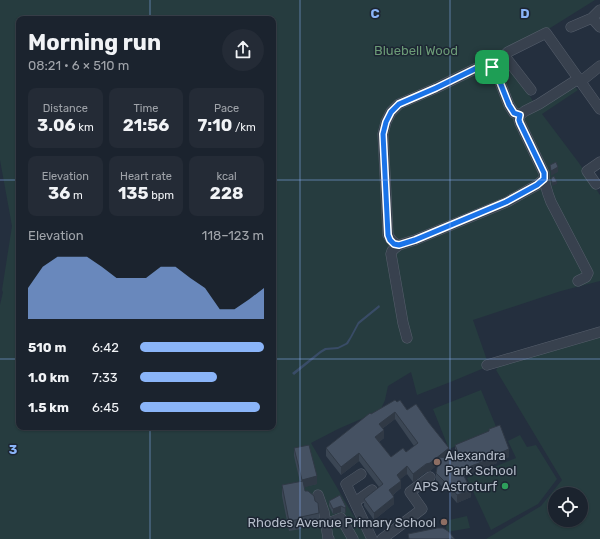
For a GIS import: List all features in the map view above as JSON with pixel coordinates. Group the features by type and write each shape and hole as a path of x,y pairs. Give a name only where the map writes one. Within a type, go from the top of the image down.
{"street":[{"path":"571,27 592,18 600,10"},
{"path":"592,18 600,27"},
{"path":"531,90 505,55 508,52 546,33 600,109"},
{"path":"399,245 394,244 388,235 383,134 391,111 399,104 483,65 488,65 492,67 498,77 509,105 518,117 544,173 546,191 588,273 586,277 578,281"},
{"path":"518,117 525,111 579,80 600,66"},
{"path":"596,184 587,171 600,162"},
{"path":"406,338 392,254 395,248 399,245 415,240 506,202 537,185 544,179"},
{"path":"487,365 600,332"},
{"path":"361,474 346,484 372,539"},
{"path":"382,539 422,509 410,492 430,477"},
{"path":"355,502 372,490"},
{"path":"318,495 324,512 329,539"},
{"path":"326,524 341,518 353,539"}],"green space":[{"name":"Bluebell Wood","path":"0,0 595,0 547,30 508,50 519,78 534,103 572,83 578,90 542,114 579,163 600,195 600,281 561,291 473,320 489,366 417,395 411,372 388,386 385,400 381,409 311,443 367,539 0,539 0,305 12,226 0,160"},
{"path":"600,332 600,539 486,539 541,506 548,497 548,527 588,527 588,487 556,487 562,480 496,370 498,367"},
{"path":"481,390 497,429 449,449 433,409"},
{"path":"520,435 527,447 536,445 557,479 551,487 548,487 548,491 538,504 491,530 467,478 516,458 508,441"},
{"path":"467,516 470,528 447,532 445,521"}],"water":[{"path":"379,305 380,307 359,324 348,344 338,349 326,350 294,375 292,373 325,348 338,347 346,343 358,322"}],"building":[{"path":"556,162 558,167 551,171 550,165"},
{"path":"554,176 557,182 552,183 551,178"},
{"path":"395,400 397,402 400,400 407,410 416,404 449,448 413,474 407,466 397,475 401,481 389,490 394,497 374,513 364,499 383,484 359,453 341,467 326,448 370,413 371,414","holes":["395,412 418,443 406,452 403,448 391,457 375,437 384,430 379,424"]},
{"path":"500,425 509,449 497,454 497,456 461,470 471,490 457,495 451,488 455,483 446,483 436,473 439,457 461,460 455,445"},
{"path":"309,445 317,476 302,480 294,448"},
{"path":"303,481 305,491 308,491 314,496 315,501 318,503 319,513 289,521 282,485"},
{"path":"340,495 346,507 341,506 333,509 329,501"},
{"path":"443,528 448,531 455,539 409,539 408,534"}],"place":[{"name":"Alexandra Park School","path":"437,462"},
{"name":"APS Astroturf","path":"505,486"},
{"name":"Rhodes Avenue Primary School","path":"444,522"}],"route":[{"path":"483,65 492,67 498,77 509,105 514,113 520,115 520,123 544,173 544,179 537,185 506,202 470,218 415,240 399,245 394,244 388,235 383,134 391,111 399,104 483,65"}]}
